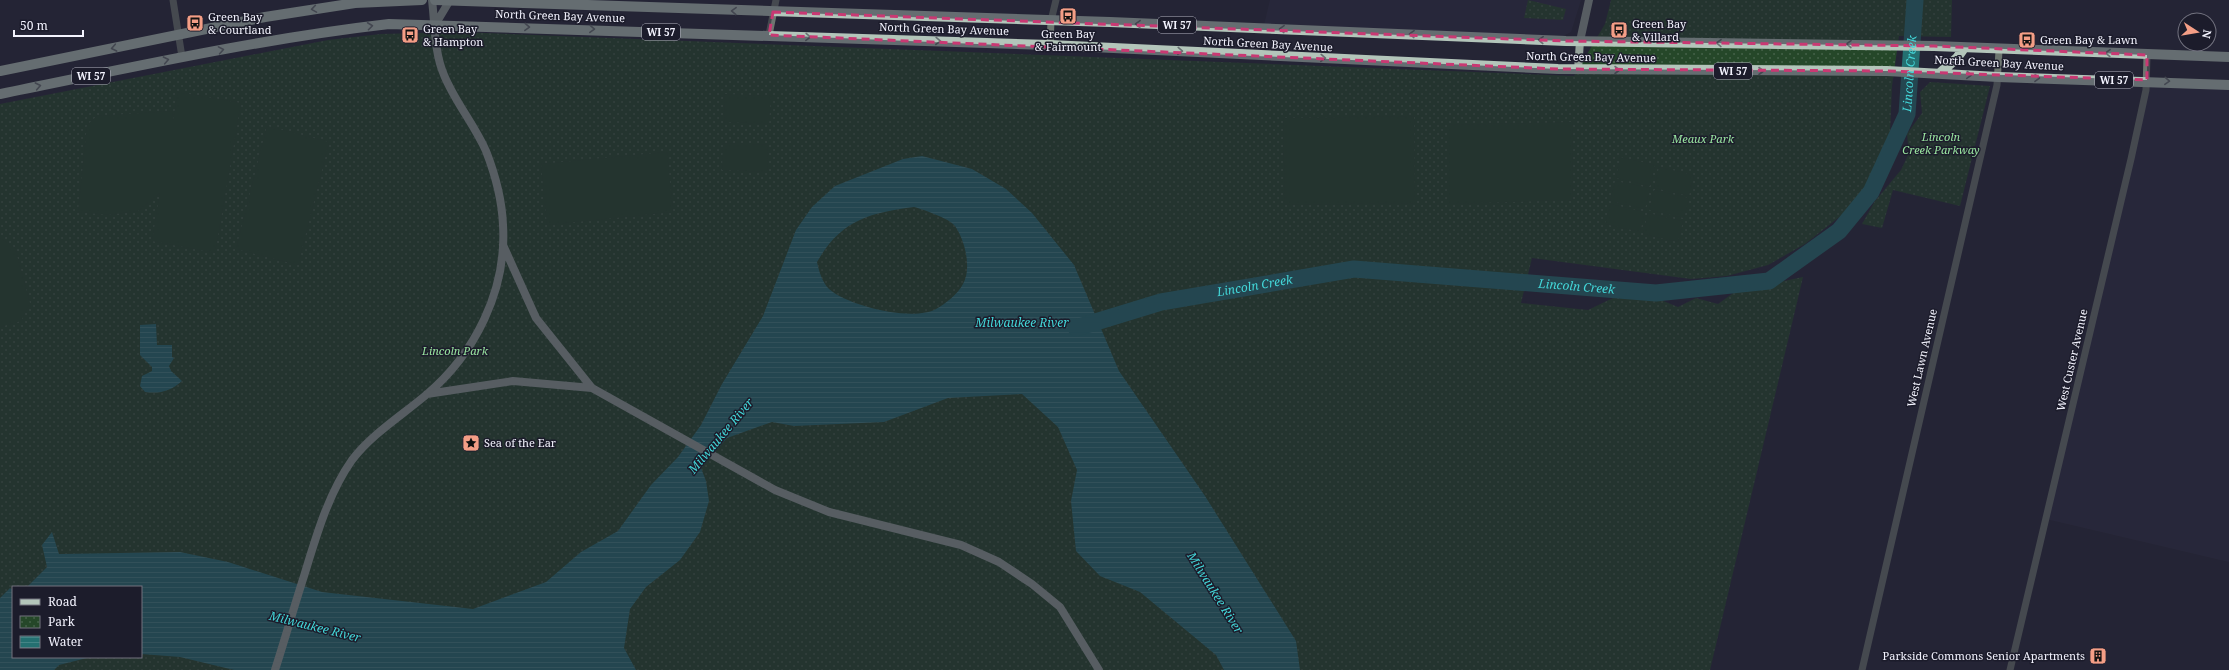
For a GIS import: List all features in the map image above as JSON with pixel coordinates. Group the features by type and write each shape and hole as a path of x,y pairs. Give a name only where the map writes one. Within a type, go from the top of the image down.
{"main road":[{"name":"WI 57","path":"0,71 265,17 355,3 422,0"},
{"name":"North Green Bay Avenue","path":"433,0 1580,41 1934,46 1999,50 2229,57"},
{"name":"North Green Bay Avenue","path":"0,94 182,57 351,28 389,24 1050,45 1578,70 1887,71 1998,77 2147,80 2229,85"},
{"path":"1936,73 1957,58 1964,48"}],"street":[{"path":"173,0 180,35 182,57"},
{"path":"275,670 308,560 321,523 352,461 367,444 395,419 427,394 451,370 476,337 491,305 499,276 503,245 503,223 498,188 486,151 443,73 437,49 433,0"},
{"path":"769,35 776,0"},
{"path":"1050,45 1051,21 1056,0"},
{"path":"1578,70 1580,41 1589,0"},
{"path":"435,25 450,1"},
{"name":"West Lawn Avenue","path":"1862,670 1998,77 1999,50"},
{"name":"West Custer Avenue","path":"2010,670 2124,190 2147,80 2147,55"},
{"path":"503,245 536,318 592,388 775,490 829,512 961,545 1000,562 1060,606 1099,670"},
{"path":"427,394 513,381 592,388"}],"highlighted area":[{"path":"773,12 1566,41 1934,46 2147,55 2147,80 1887,71 1558,69 769,35"}],"shaded area":[{"path":"1270,0 1581,0 1571,32 1563,36 1264,25"},
{"path":"2147,80 2229,84 2229,562 2046,519"}],"green space":[{"path":"1528,0 1566,9 1563,20 1524,18"},
{"name":"Lincoln Park","path":"1611,0 1952,0 1951,37 1899,36 1892,86 1890,134 1879,169 1852,207 1805,244 1768,265 1727,276 1691,279 1532,258 1521,303 1588,310 1617,296 1661,300 1678,307 1696,298 1718,304 1736,291 1803,277 1710,670 13,670 0,658 0,104 328,40 381,34 460,32 1574,76 1605,24"},
{"name":"Lincoln Creek Parkway","path":"1930,82 1990,86 1960,206 1893,190 1882,228 1862,224 1875,201 1901,170 1909,153 1907,134 1922,113 1920,92"},
{"path":"178,92 241,103 215,253 152,241 160,193 138,211 108,215 78,212 87,125 97,116 172,111 173,120"},
{"path":"725,94 771,96 769,124 724,122"},
{"path":"1414,116 1415,203 1285,205 1283,118"},
{"path":"1572,122 1573,200 1448,204 1448,125"},
{"path":"267,126 329,142 298,265 236,249"},
{"path":"723,143 768,145 767,172 722,170"},
{"path":"667,152 673,212 547,225 541,164"},
{"path":"1620,157 1655,165 1650,186 1616,178"},
{"path":"1659,167 1694,175 1689,196 1654,188"},
{"path":"1615,181 1650,188 1645,209 1610,201"},
{"path":"1654,190 1689,198 1684,218 1649,210"},
{"path":"1610,204 1645,212 1640,232 1605,224"},
{"path":"1648,213 1683,221 1678,242 1643,234"},
{"path":"0,238 15,248 30,303 21,321 0,327"}],"water":[{"name":"Milwaukee River","path":"922,156 972,169 1006,189 1032,213 1074,265 1119,371 1205,496 1296,641 1300,670 1224,670 1216,655 1140,592 1100,576 1076,551 1071,501 1077,470 1058,427 1022,394 948,398 884,422 794,426 772,422 727,438 701,468 706,481 709,501 700,532 680,560 646,587 630,609 624,648 636,670 234,670 180,657 142,654 142,586 28,586 47,567 42,545 52,532 59,554 180,552 228,562 322,592 473,609 546,582 581,552 618,531 651,485 678,457 701,425 722,384 763,316 796,230 812,207 835,186 903,159","holes":["914,207 952,223 959,232 967,263 966,278 963,284 951,298 936,309 926,313 912,314 897,313 865,306 838,295 829,289 823,280 817,262 826,248 836,237 846,228 858,221 883,212"]},
{"path":"156,324 157,345 172,345 172,357 174,358 169,366 171,371 182,381 174,387 156,393 145,392 140,386 142,376 152,371 152,367 140,355 140,325"},
{"path":"10,588 12,589 12,658 87,658 59,665 54,670 0,670 0,598"}],"waterway":[{"name":"Lincoln Creek","path":"1076,328 1161,302 1354,269 1656,293 1769,281 1839,231 1871,192 1907,114 1915,0"}],"place":[{"name":"Green Bay & Fairmount","path":"1068,16"},
{"name":"Green Bay & Courtland","path":"195,23"},
{"name":"Green Bay & Villard","path":"1619,30"},
{"name":"Green Bay & Hampton","path":"410,35"},
{"name":"Green Bay & Lawn","path":"2027,40"},
{"name":"Sea of the Ear","path":"471,443"},
{"name":"Parkside Commons Senior Apartments","path":"2098,656"}],"park label":[{"name":"Meaux Park","path":"1703,139"}]}
